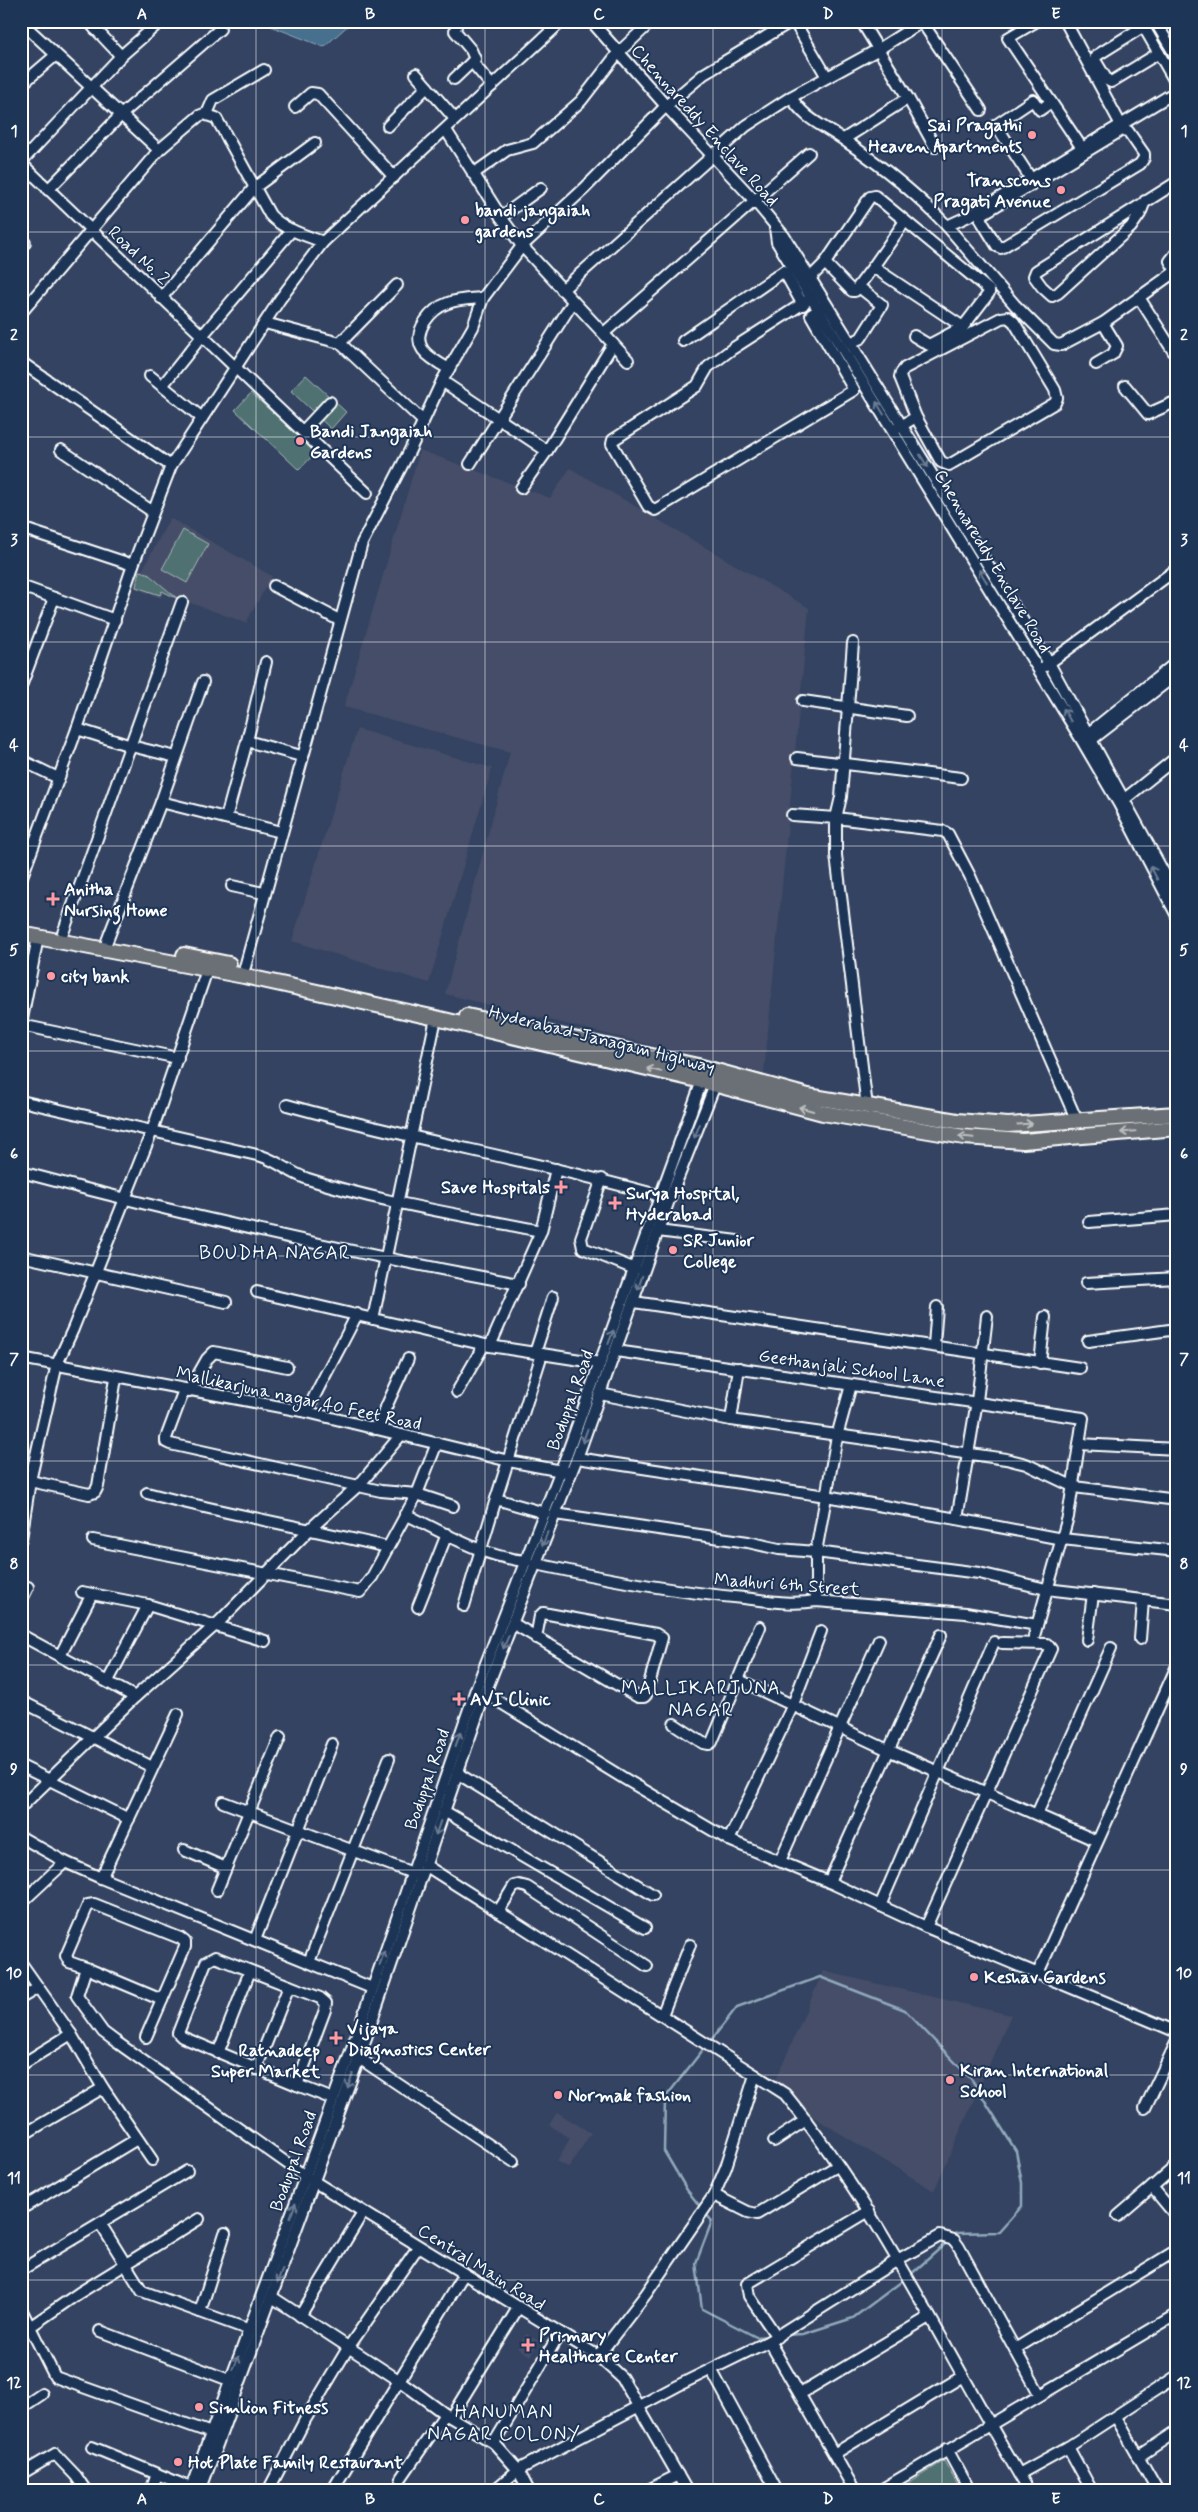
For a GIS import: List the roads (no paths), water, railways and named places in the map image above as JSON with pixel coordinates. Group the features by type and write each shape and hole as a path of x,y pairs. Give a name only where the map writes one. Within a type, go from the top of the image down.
{"highway":[{"name":"Hyderabad-Janagam Highway","path":"21,925 107,941 335,991 698,1066 808,1096 867,1107 888,1117 964,1137 1023,1141 1177,1128"},
{"name":"Hyderabad-Janagam Highway","path":"21,934 207,970 244,971"},
{"name":"Hyderabad-Janagam Highway","path":"335,991 436,1018 709,1083 822,1113 1008,1125 1177,1114"}],"street":[{"path":"105,21 92,25 121,56"},
{"path":"21,163 121,56 161,21"},
{"path":"454,79 472,62 474,54 455,31 458,21"},
{"path":"21,879 77,728 133,565 171,466 265,323 323,242 562,21"},
{"name":"Chennareddy Enclave Road","path":"591,21 666,106 755,201 775,228 777,242 807,281 816,296 819,310 872,386 1050,663 1086,740"},
{"path":"473,174 507,150 533,143 581,101 618,53 652,21"},
{"path":"244,971 263,893 362,543 442,381 474,327 483,298 522,246 584,189 666,106 704,74 793,21 827,77"},
{"path":"861,21 936,146"},
{"path":"1037,21 1008,38 1082,148"},
{"path":"1065,21 1125,128 1144,154 1140,164 1001,248 997,246 981,220 984,214 1122,130 1125,128 1177,91"},
{"path":"1155,21 1177,58"},
{"path":"562,290 746,126 791,97 879,49 922,22 981,110"},
{"path":"1158,53 1111,82 1107,80 1095,60 1096,56 1142,24 1177,85"},
{"path":"22,25 122,114 159,150"},
{"path":"48,190 122,114 220,29"},
{"path":"21,85 56,54"},
{"path":"472,62 492,86"},
{"path":"207,114 213,100 264,70"},
{"path":"416,74 455,119"},
{"path":"388,126 427,87"},
{"path":"294,107 311,94 318,94 394,177"},
{"path":"791,97 800,111 844,139 947,226 1016,305 1054,344 1061,345 1104,323 1140,299 1176,272 1170,261 1177,252"},
{"path":"844,139 908,98"},
{"path":"1030,179 996,125 1033,100 1040,110 1051,102"},
{"path":"21,313 159,150 199,116 207,114 216,118 270,215 277,222 292,230 323,242"},
{"path":"947,226 970,215 1082,148 1125,128"},
{"path":"446,130 501,217 522,246 573,302 605,332 628,360"},
{"path":"161,298 254,188 314,143"},
{"path":"605,332 809,153"},
{"name":"Road No. 2","path":"21,163 90,231 367,493"},
{"path":"1145,201 1140,214 1131,227 1058,293 1052,296 1042,288 1034,276 1036,271 1145,201 1177,182"},
{"path":"501,217 541,188"},
{"path":"807,281 825,263 872,195 989,290 989,293 963,327 929,345 914,336"},
{"path":"825,263 852,291 859,287 904,221"},
{"path":"162,386 292,230"},
{"path":"873,267 963,327"},
{"path":"683,340 784,272 803,305"},
{"path":"340,343 397,284"},
{"path":"850,343 861,338 882,305 859,287"},
{"path":"816,296 708,366 697,386 613,440 612,444 616,452 648,506 655,510 854,390 819,310"},
{"path":"449,369 423,350 420,336 422,327 428,317 449,302 483,298"},
{"path":"1140,299 1177,357"},
{"path":"470,464 498,417 573,302"},
{"name":"Chennareddy Enclave Road","path":"819,310 850,343 872,386"},
{"path":"1008,317 1014,322 1055,390 1055,403 949,465 941,462 916,416 900,377 901,372 905,368 992,323 1008,317"},
{"path":"265,323 340,343 423,421"},
{"path":"1096,364 1112,354 1118,346 1104,323"},
{"path":"520,488 547,451 613,344"},
{"path":"21,362 171,466"},
{"path":"150,376 202,418"},
{"path":"442,381 547,451"},
{"path":"1126,386 1148,414 1177,401"},
{"path":"303,431 330,402"},
{"path":"898,428 916,416"},
{"name":"Chennareddy Enclave Road","path":"898,428 1040,670 1086,740 1177,897"},
{"path":"61,450 153,512"},
{"path":"21,528 133,565"},
{"path":"1040,670 1177,569"},
{"path":"21,586 115,620"},
{"path":"274,586 339,620"},
{"path":"21,686 54,598"},
{"path":"63,933 182,602"},
{"path":"853,643 841,798 836,818 836,855 867,1107"},
{"path":"226,818 266,662"},
{"path":"1086,740 1172,674 1177,662"},
{"path":"107,941 161,802 203,682"},
{"path":"803,701 848,706 906,716"},
{"path":"77,728 131,746 176,757"},
{"path":"247,741 301,756"},
{"path":"1122,801 1177,757"},
{"path":"797,758 843,762 960,778"},
{"path":"21,760 58,778"},
{"name":"Chennareddy Enclave Road","path":"1122,801 1177,916"},
{"path":"161,802 281,832"},
{"path":"792,815 836,818 948,834 970,876 1077,1121"},
{"path":"232,886 263,893"},
{"path":"38,937 21,1024 178,1058"},
{"path":"21,1539 26,1480 57,1364 126,1200 178,1058 207,970"},
{"path":"373,1319 436,1018"},
{"name":"Boduppal Road","path":"216,2435 229,2380 359,2058 476,1689 513,1610 550,1514 600,1362 661,1196 709,1083"},
{"name":"Boduppal Road","path":"565,1471 577,1458 634,1302 709,1083"},
{"path":"21,1101 273,1159 286,1170 309,1179 398,1201 540,1231"},
{"path":"287,1105 412,1138 602,1179 661,1196"},
{"path":"457,1392 487,1346 519,1284 540,1231 556,1169"},
{"path":"21,1172 126,1200 387,1259 519,1284"},
{"path":"602,1179 581,1238 583,1248 635,1268"},
{"path":"1089,1222 1177,1215"},
{"path":"658,1232 737,1241"},
{"path":"21,1256 226,1302"},
{"path":"1086,1283 1177,1278"},
{"path":"257,1292 487,1346 600,1362"},
{"path":"464,1606 509,1461 553,1297"},
{"path":"634,1302 1080,1368"},
{"path":"934,1345 937,1307"},
{"path":"307,1412 321,1381 334,1362 357,1314"},
{"path":"957,1519 977,1401 986,1316"},
{"path":"1040,1362 1045,1318"},
{"path":"1088,1341 1177,1329"},
{"name":"Geethanjali School Lane","path":"616,1351 977,1401 1082,1418 1079,1444"},
{"path":"287,1367 214,1352 206,1359 186,1390 166,1438 170,1444 360,1484 392,1493 417,1494 453,1506"},
{"name":"Mallikarjuna nagar,40 Feet Road","path":"21,1358 57,1364 116,1378 307,1412 509,1461 565,1471"},
{"path":"376,1429 408,1359"},
{"path":"731,1420 739,1368"},
{"path":"26,1480 89,1494 95,1492 98,1486 116,1378"},
{"path":"816,1601 816,1552 837,1436 851,1385"},
{"path":"600,1394 731,1420 968,1453 1026,1464 1074,1487 1177,1500"},
{"path":"21,1807 135,1697 216,1625 310,1529 360,1484 401,1436"},
{"path":"93,1540 360,1592 372,1577 417,1494 437,1443"},
{"path":"1034,1636 1046,1589 1062,1539 1074,1487 1079,1444 1177,1449"},
{"path":"577,1458 826,1496 1062,1539 1177,1551"},
{"path":"147,1493 203,1508 310,1529 387,1547"},
{"path":"496,1499 550,1514 748,1542 779,1549 979,1573 1046,1589 1177,1604"},
{"name":"Madhuri 6th Street","path":"405,1514 508,1560 642,1586 702,1595 797,1604 816,1601 966,1613 1037,1625"},
{"path":"418,1607 447,1534"},
{"path":"21,1601 28,1587"},
{"path":"60,1656 87,1593 148,1605 266,1641"},
{"path":"1087,1640 1093,1594"},
{"path":"1140,1639 1143,1600"},
{"path":"108,1681 148,1605"},
{"name":"Boduppal Road","path":"194,2490 272,2297 333,2099 372,1988 416,1874 424,1865 485,1693 514,1624 513,1610"},
{"path":"514,1624 536,1638 638,1698 646,1695 662,1638 656,1634 543,1613 540,1616 536,1638"},
{"path":"674,1724 709,1744 712,1742 760,1627"},
{"path":"729,1840 792,1707 821,1631"},
{"path":"829,1882 941,1635"},
{"path":"21,1636 135,1697"},
{"path":"780,1861 841,1729 879,1640"},
{"path":"880,1906 998,1642 1047,1644 1050,1649 926,1926"},
{"path":"1037,1814 1111,1648"},
{"path":"1038,1972 1177,1666"},
{"path":"737,1679 792,1707 1097,1841"},
{"path":"485,1693 729,1840 1177,2032"},
{"path":"21,1701 152,1767"},
{"path":"101,1878 178,1714"},
{"path":"217,1890 280,1737"},
{"path":"255,1940 332,1744"},
{"path":"310,1962 351,1852 389,1759"},
{"path":"21,1766 129,1819"},
{"path":"457,1774 653,1895"},
{"path":"223,1802 351,1852 416,1874"},
{"path":"444,1811 645,1928"},
{"path":"21,1837 65,1862 101,1878 372,1988"},
{"path":"184,1850 226,1868"},
{"path":"21,1903 65,1862"},
{"path":"424,1865 785,2094 838,2166 898,2258 929,2317 1029,2491"},
{"path":"498,1912 514,1886 527,1887 646,1966"},
{"path":"146,2037 162,2000 184,1947 185,1942 180,1938 94,1904 85,1908 66,1956 69,1962 162,2000"},
{"path":"662,2015 690,1945"},
{"path":"297,2085 326,2003 320,1998 215,1957 210,1958 206,1962 178,2033 182,2037 218,2053 256,2069 297,2085 333,2099"},
{"path":"21,1963 71,2034 103,2088 152,2160"},
{"name":"Central Main Road","path":"86,1968 77,1996 103,2032 155,2072 309,2178 598,2356 622,2378 687,2491"},
{"path":"218,2053 250,1971"},
{"path":"256,2069 289,1986"},
{"path":"21,1998 38,1988"},
{"path":"21,2065 71,2034"},
{"path":"1145,2108 1177,2042"},
{"path":"359,2058 512,2161"},
{"path":"598,2356 646,2294 714,2195 726,2168 755,2075"},
{"path":"21,2136 103,2088"},
{"path":"774,2141 806,2120"},
{"path":"21,2209 137,2138"},
{"path":"1118,2216 1177,2165"},
{"path":"714,2195 748,2212 757,2214 769,2209 838,2166"},
{"path":"21,2270 187,2171"},
{"path":"1152,2188 1177,2217"},
{"path":"855,2491 800,2394 749,2296 747,2284 869,2211"},
{"path":"300,2316 364,2212"},
{"path":"21,2333 80,2292 199,2219"},
{"path":"100,2223 142,2291 250,2330"},
{"path":"200,2312 225,2233"},
{"path":"493,2491 518,2470 678,2386 712,2371 773,2339 898,2258 940,2236 954,2240 1040,2394"},
{"path":"268,2491 305,2420 348,2348 418,2246"},
{"path":"1015,2350 1177,2250"},
{"path":"332,2491 463,2274"},
{"path":"272,2297 400,2381 448,2416 494,2443 518,2470 529,2491"},
{"path":"401,2478 448,2416 518,2308"},
{"path":"21,2309 32,2327 55,2377 216,2435"},
{"path":"879,2491 946,2449 1177,2314"},
{"path":"800,2394 929,2317"},
{"path":"100,2331 229,2380"},
{"path":"494,2443 560,2333"},
{"path":"712,2371 778,2491"},
{"path":"834,2454 963,2376"},
{"path":"1019,2474 1116,2418 1177,2376"},
{"path":"21,2408 42,2394"},
{"path":"1116,2418 1158,2491"},
{"path":"1138,2457 1177,2431"},
{"path":"92,2446 194,2490"},
{"path":"1068,2447 1092,2491"},
{"path":"946,2449 970,2491"},
{"path":"21,2474 55,2454 76,2476 86,2491"},
{"path":"151,2491 157,2474"},
{"path":"646,2491 678,2476"}],"waterway":[{"path":"709,2043 737,2007 820,1977 905,2010 972,2080 1016,2151 1022,2183 1022,2206 999,2232 957,2233"},
{"path":"702,2209 687,2190 664,2151 665,2098 705,2047"},
{"path":"705,2213 712,2221 696,2263 702,2309 756,2337 770,2336"},
{"path":"909,2276 945,2244"},
{"path":"786,2335 803,2334 853,2318 905,2279"}],"place":[{"name":"Sai Pragathi Heaven Apartments","path":"1032,135"},
{"name":"Transcons Pragati Avenue","path":"1061,190"},
{"name":"bandi jangaiah gardens","path":"465,220"},
{"name":"Bandi Jangaiah Gardens","path":"300,441"},
{"name":"Anitha Nursing Home","path":"53,899"},
{"name":"city bank","path":"51,976"},
{"name":"Save Hospitals","path":"561,1187"},
{"name":"Surya Hospital, Hyderabad","path":"615,1203"},
{"name":"SR Junior College","path":"673,1250"},
{"name":"AVI Clinic","path":"459,1699"},
{"name":"Keshav Gardens","path":"974,1977"},
{"name":"Vijaya Diagnostics Center","path":"336,2038"},
{"name":"Ratnadeep Super Market","path":"330,2060"},
{"name":"Kiran International School","path":"950,2080"},
{"name":"Normak fashion","path":"558,2095"},
{"name":"Primary Healthcare Center","path":"528,2345"},
{"name":"Simlion Fitness","path":"199,2407"},
{"name":"Hot Plate Family Restaurant","path":"178,2462"}],"district":[{"name":"BOUDHA NAGAR","path":"275,1252"},
{"name":"MALLIKARJUNA NAGAR","path":"701,1698"},
{"name":"HANUMAN NAGAR COLONY","path":"504,2422"}]}
